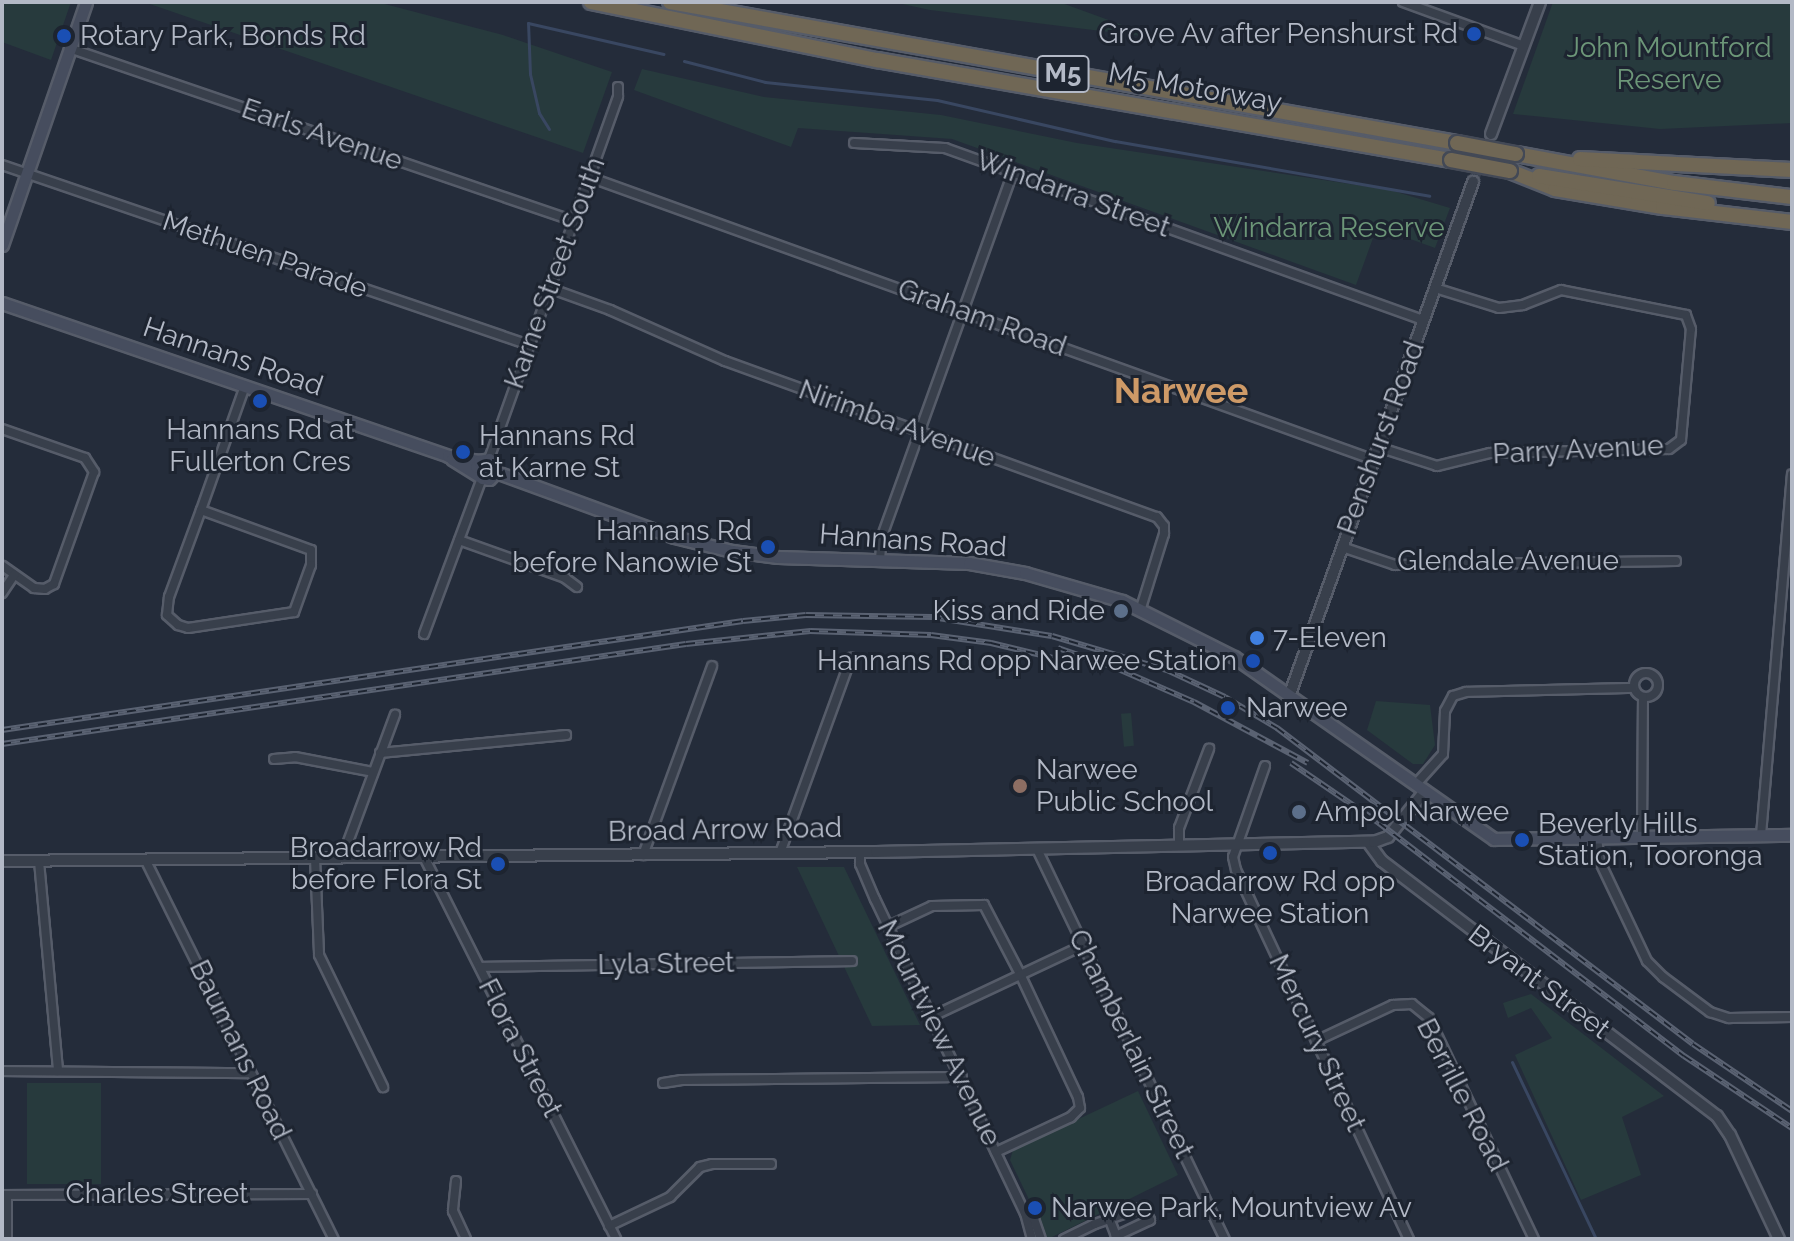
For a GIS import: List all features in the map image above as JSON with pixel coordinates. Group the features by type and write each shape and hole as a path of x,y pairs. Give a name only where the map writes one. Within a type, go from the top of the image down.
{"highway":[{"name":"M5 Motorway","path":"591,2 877,60 1510,171 1792,212"},
{"name":"M5 Motorway","path":"670,2 1674,183 1792,197"},
{"path":"1516,154 1684,167 1792,170"},
{"name":"M5","path":"1510,171 1555,189 1663,207 1792,222"}],"main road":[{"path":"2,245 86,2"},
{"name":"Hannans Road","path":"2,303 496,472 674,537 732,551 778,557 946,561 1012,570 1083,588 1141,608 1234,657 1486,836 1512,840 1597,838"},
{"path":"1597,838 1792,835"}],"street":[{"path":"1403,2 1524,46"},
{"path":"1491,134 1540,2"},
{"name":"Earls Avenue","path":"69,48 574,221"},
{"name":"Karne Street South","path":"424,634 459,540 481,467 574,221 618,96 618,87"},
{"name":"Windarra Street","path":"854,143 945,148 1423,320"},
{"name":"Methuen Parade","path":"2,165 529,345"},
{"path":"880,559 882,536 1013,172"},
{"name":"Graham Road","path":"589,177 1374,460"},
{"name":"Penshurst Road","path":"1290,694 1473,182"},
{"name":"Nirimba Avenue","path":"549,288 610,310 725,361 1157,517 1164,526 1164,534 1141,608"},
{"name":"Parry Avenue","path":"1378,447 1437,466 1490,453 1669,449 1681,440 1691,329 1686,315 1561,290 1523,305 1499,308 1435,288"},
{"path":"201,510 311,550 311,565 294,612 188,628 173,622 167,615 167,604 245,386"},
{"path":"2,429 85,458 94,472 54,584 45,589 34,588 2,566"},
{"path":"1761,835 1789,547 1792,474"},
{"path":"459,540 565,578 577,587"},
{"name":"Glendale Avenue","path":"1342,547 1395,565 1676,561"},
{"path":"2,593 14,575"},
{"path":"780,853 851,658"},
{"path":"643,855 712,666"},
{"path":"1634,688 1640,675 1654,676 1657,682 1655,692 1643,697"},
{"path":"1368,842 1388,837 1445,747 1445,711 1453,696 1466,692 1634,688 1643,697 1642,837"},
{"path":"342,858 395,715"},
{"path":"380,753 566,735"},
{"path":"1179,846 1179,828 1209,749"},
{"path":"274,759 295,757 373,772"},
{"path":"1237,845 1265,766"},
{"path":"1597,838 1600,862 1647,961 1663,977 1710,1012 1729,1018 1792,1017"},
{"name":"Broad Arrow Road","path":"2,861 860,852 1368,842"},
{"name":"Bryant Street","path":"1368,842 1382,861 1717,1116 1730,1135 1779,1239"},
{"name":"Mercury Street","path":"1237,845 1233,857 1236,870 1409,1239"},
{"name":"Chamberlain Street","path":"1037,849 1225,1239"},
{"name":"Mountview Avenue","path":"860,852 860,864 1025,1213 1032,1239"},
{"name":"Flora Street","path":"424,857 616,1239"},
{"path":"315,858 319,955 383,1087"},
{"path":"39,861 58,1071"},
{"name":"Baumans Road","path":"146,861 334,1239"},
{"path":"889,926 932,906 984,905 1020,974 1078,1097 1080,1108 1071,1117 996,1152"},
{"path":"933,1016 1084,945"},
{"name":"Lyla Street","path":"480,967 852,961"},
{"name":"Berrille Road","path":"1316,1041 1393,1005 1412,1004 1429,1018 1534,1239"},
{"path":"2,1071 251,1073"},
{"path":"663,1083 682,1080 962,1077"},
{"path":"609,1226 670,1197 700,1167 712,1164 771,1164"},
{"path":"456,1181 453,1211 466,1239"},
{"name":"Charles Street","path":"4,1195 312,1194"},
{"path":"4,1195 7,1239"},
{"path":"1064,1239 1110,1220 1143,1207 1150,1220 1116,1236 1110,1220"},
{"name":"Mountview Avenue","path":"1025,1213 1034,1219 1041,1239"}],"green space":[{"path":"2,2 71,2 51,60 2,42"},
{"path":"144,2 377,2 503,35 612,72 583,153"},
{"path":"893,2 1059,2 1158,38 930,10"},
{"name":"John Mountford Reserve","path":"1553,2 1792,2 1792,123 1660,129 1513,114"},
{"name":"Windarra Reserve","path":"642,69 764,97 941,115 1077,143 1390,190 1450,208 1435,248 1377,227 1356,285 952,139 798,128 791,147 634,90"},
{"path":"1376,701 1430,705 1435,745 1423,764 1413,764 1367,730"},
{"path":"1131,713 1134,746 1124,747 1121,714"},
{"path":"797,867 844,867 920,1025 872,1026"},
{"path":"1531,994 1664,1096 1622,1117 1641,1175 1581,1200 1515,1055 1552,1038 1531,1008 1508,1018 1503,1003"},
{"path":"27,1083 101,1083 101,1184 27,1184"},
{"path":"1138,1091 1178,1175 1048,1239 1010,1160 1013,1150"}],"waterway":[{"path":"549,129 539,113 530,74 528,23 663,54"},
{"path":"684,61 765,82 937,100 1115,141 1429,196"},
{"path":"1512,1062 1596,1239"}],"tunnel":[{"path":"1473,182 1491,134"}],"railway":[{"path":"2,730 743,621 806,615 932,617 1052,636 1167,670 1225,697 1277,728 1693,1044 1792,1111"},
{"path":"2,744 686,644 810,631 931,635 991,643 1074,663"},
{"path":"1058,648 1116,668 1194,702 1308,763"},
{"path":"1291,763 1379,823 1684,1056 1792,1128"}],"place":[{"name":"Grove Av after Penshurst Rd","path":"1474,34"},
{"name":"Rotary Park, Bonds Rd","path":"64,36"},
{"name":"Hannans Rd at Fullerton Cres","path":"260,401"},
{"name":"Hannans Rd at Karne St","path":"463,452"},
{"name":"Hannans Rd before Nanowie St","path":"768,547"},
{"name":"Kiss and Ride","path":"1121,611"},
{"name":"7-Eleven","path":"1257,638"},
{"name":"Hannans Rd opp Narwee Station","path":"1253,661"},
{"name":"Narwee","path":"1228,708"},
{"name":"Narwee Public School","path":"1020,786"},
{"name":"Ampol Narwee","path":"1299,812"},
{"name":"Beverly Hills Station, Tooronga","path":"1522,840"},
{"name":"Broadarrow Rd opp Narwee Station","path":"1270,853"},
{"name":"Broadarrow Rd before Flora St","path":"498,864"},
{"name":"Narwee Park, Mountview Av","path":"1035,1208"}],"district":[{"name":"Narwee","path":"1181,391"}]}
